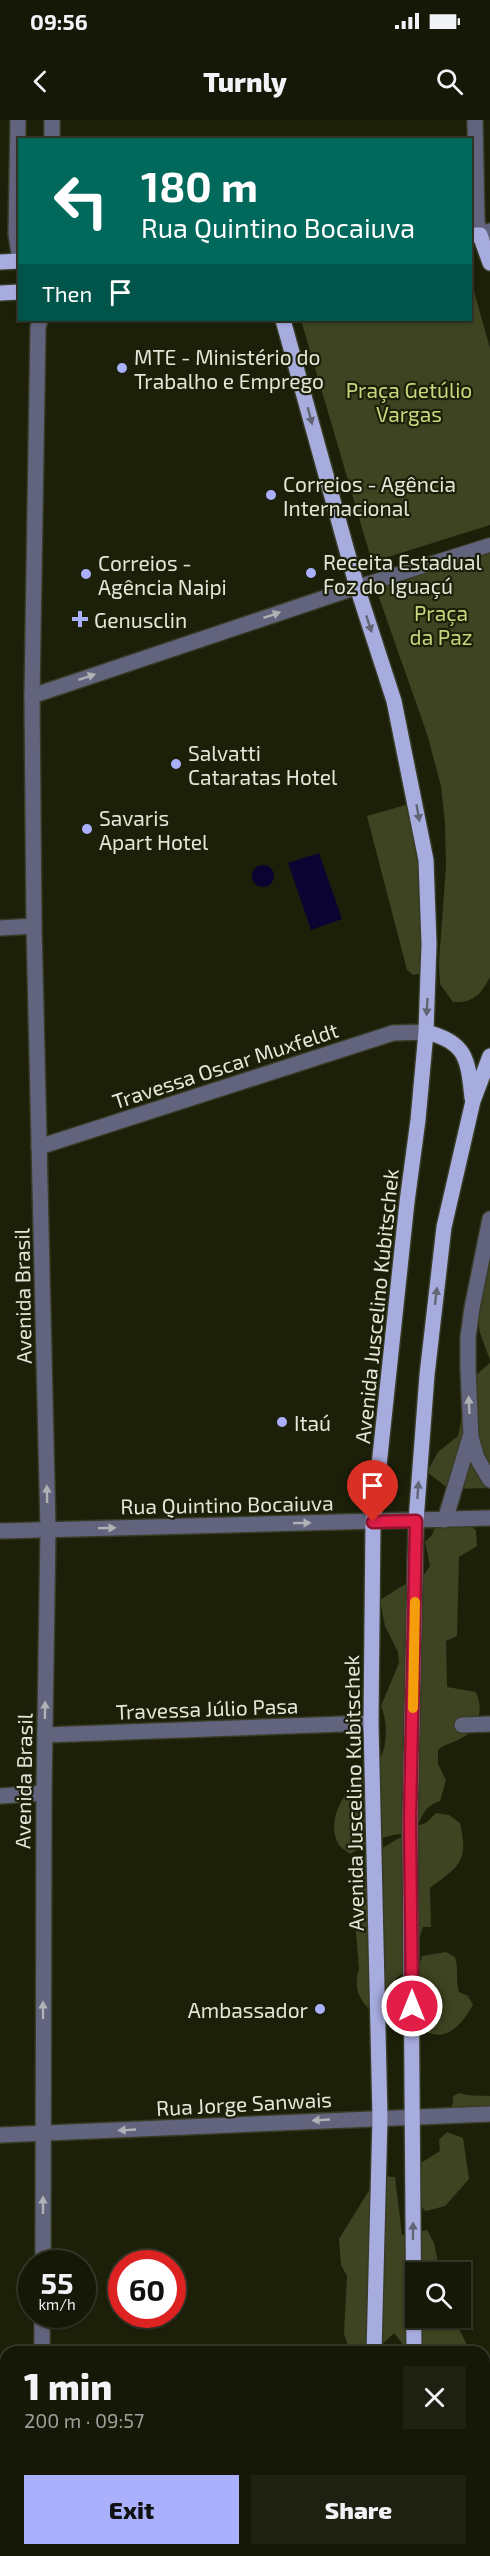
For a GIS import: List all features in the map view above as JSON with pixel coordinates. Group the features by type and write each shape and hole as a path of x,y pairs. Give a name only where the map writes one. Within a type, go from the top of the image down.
{"main road":[{"path":"480,234 490,263"},
{"path":"0,262 18,260"},
{"path":"0,293 18,292"},
{"name":"Avenida Juscelino Kubitschek","path":"283,321 357,587 394,701 426,860 429,944 426,1032 373,1522 371,1723 380,2118 374,2346"},
{"path":"426,1032 446,1037 460,1048 469,1067 473,1101"},
{"path":"414,2346 410,1820 416,1521 427,1375 444,1227 473,1101 490,1056"}],"street":[{"path":"18,120 16,234 18,247"},
{"path":"52,120 52,138"},
{"path":"475,120 477,221 480,234"},
{"name":"Avenida Brasil","path":"37,322 32,696 34,926 48,1529 44,1793 43,2250"},
{"path":"32,696 490,545"},
{"path":"0,927 34,926"},
{"name":"Travessa Oscar Muxfeldt","path":"39,1147 393,1033 426,1032"},
{"path":"490,1219 481,1255 468,1337 471,1437 477,1458 490,1480"},
{"path":"445,1520 471,1437"},
{"name":"Rua Quintino Bocaiuva","path":"0,1531 490,1518"},
{"name":"Travessa Júlio Pasa","path":"45,1736 371,1723"},
{"path":"462,1725 490,1724"},
{"path":"0,1796 44,1793"},
{"name":"Rua Jorge Sanwais","path":"0,2135 490,2114"},
{"path":"42,2328 42,2346"}],"green space":[{"name":"Praça Getúlio Vargas","path":"472,285 490,348 490,525 372,562 301,321 472,321"},
{"name":"Praça da Paz","path":"490,553 490,977 472,999 453,1002 440,984 439,962 446,866 441,786 427,734 376,589"},
{"path":"409,804 421,862 423,965 421,973 413,975 407,970 367,816"},
{"path":"490,1237 490,1360 480,1333 475,1302"},
{"path":"490,1363 490,1488 449,1489 427,1472 438,1452 458,1436 463,1411 475,1376"},
{"path":"463,1520 476,1530 477,1546 459,1557 457,1636 446,1641 447,1687 476,1692 479,1714 476,1724 469,1733 438,1750 438,1764 446,1780 440,1801 428,1808 417,1826 426,1823 436,1813 449,1815 460,1823 462,1855 455,1868 430,1888 431,1927 423,1927 416,1948 404,1966 402,1974 395,1980 390,1992 375,2008 368,2008 359,1995 357,1985 359,1969 352,1886 357,1864 368,1851 384,1847 406,1834 370,1843 350,1854 339,1845 334,1822 343,1798 375,1767 381,1758 385,1743 386,1727 381,1706 399,1663 398,1652 385,1626 380,1600 423,1576 430,1566 425,1542 432,1535 436,1525"},
{"path":"446,1952 455,1957 459,1992 468,1996 473,2005 454,2029 440,2035 425,2031 421,2008 423,1996 420,1966 422,1956"},
{"path":"460,2093 490,2096 490,2117 450,2109 453,2096"},
{"path":"447,2132 463,2138 469,2179 445,2206 426,2211 416,2203 416,2166 440,2151 439,2140"},
{"path":"378,2176 395,2177 402,2235 427,2230 434,2243 438,2262 405,2262 405,2328 458,2328 466,2343 465,2346 404,2346 394,2333 380,2346 348,2346 344,2334 347,2276 341,2265 339,2239"}],"shaded area":[{"path":"319,853 342,919 311,930 288,863"},
{"path":"263,865 271,868 274,876 271,884 263,887 255,884 252,876 255,868"}],"slow traffic":[{"path":"413,1708 415,1602"}],"place":[{"name":"MTE - Ministério do Trabalho e Emprego","path":"122,368"},
{"name":"Correios - Agência Internacional","path":"271,495"},
{"name":"Receita Estadual Foz do Iguaçú","path":"311,573"},
{"name":"Correios - Agência Naipi","path":"86,574"},
{"name":"Genusclin","path":"80,619"},
{"name":"Salvatti Cataratas Hotel","path":"176,764"},
{"name":"Savaris Apart Hotel","path":"87,829"},
{"name":"Itaú","path":"282,1422"},
{"name":"Ambassador","path":"320,2009"}],"route":[{"path":"373,1522 416,1521 410,1820 412,2006"}]}
